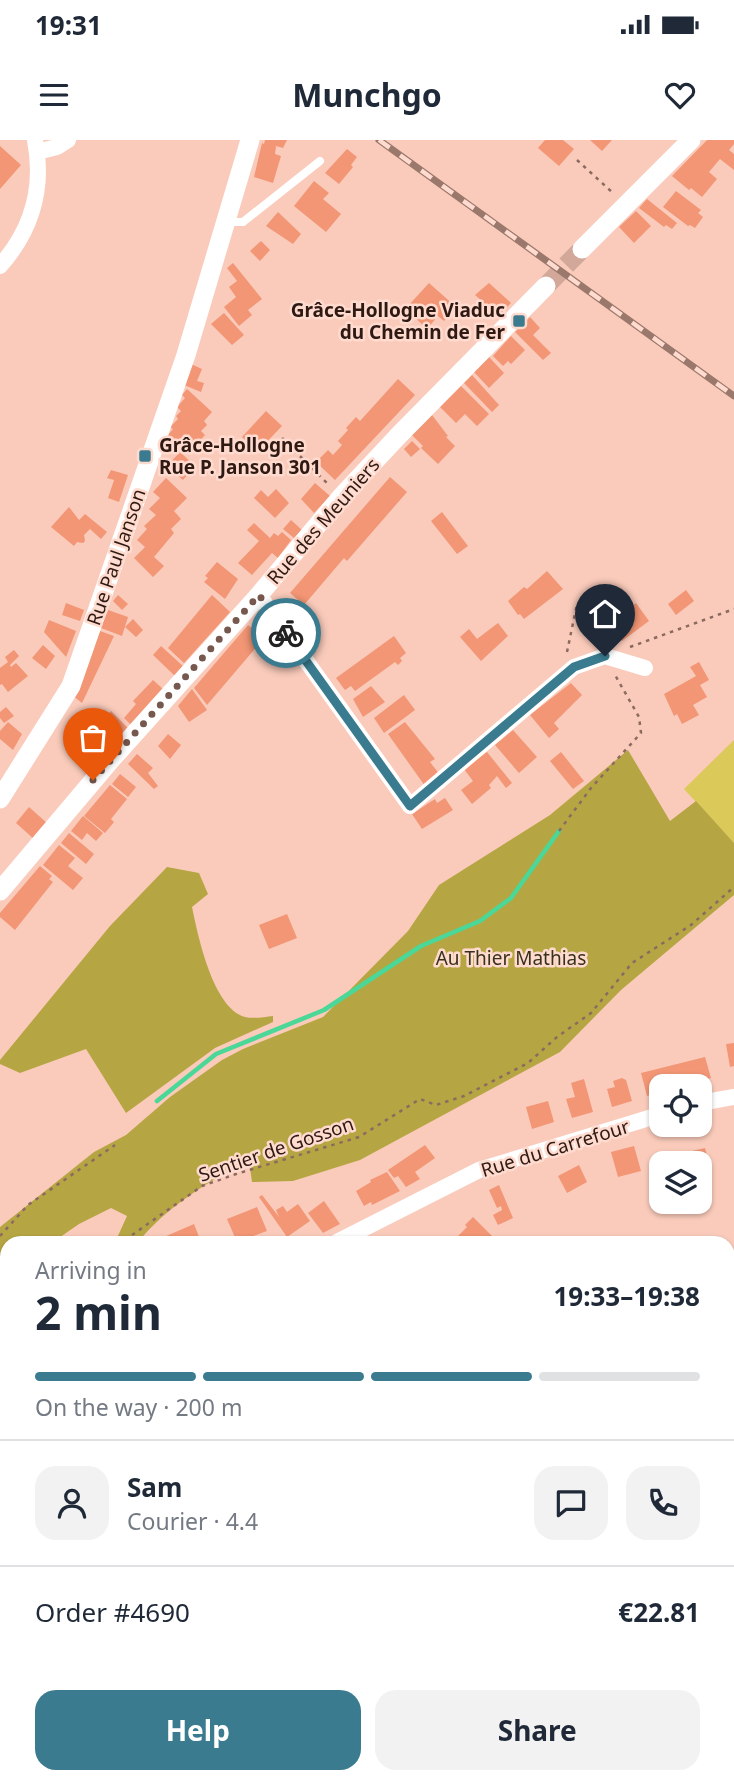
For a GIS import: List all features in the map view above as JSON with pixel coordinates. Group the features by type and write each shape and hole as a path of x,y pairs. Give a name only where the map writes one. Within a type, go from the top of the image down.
{"street":[{"path":"0,266 18,243 31,215 38,176 36,146 57,147 68,140"},
{"name":"Rue Paul Janson","path":"0,799 71,686 186,355 250,140"},
{"path":"582,249 691,140"},
{"name":"Rue des Meuniers","path":"0,891 109,762 259,595 341,497 545,286"},
{"path":"259,595 410,806 574,667 605,656 645,668"},
{"path":"712,1101 734,1097"},
{"name":"Rue du Carrefour","path":"349,1236 479,1170 649,1118"}],"lane":[{"path":"226,222 243,222 320,161"}],"path":[{"path":"577,160 627,205"},
{"path":"282,438 341,497"},
{"path":"562,677 577,604"},
{"path":"559,831 591,788 642,733 639,717 605,656 734,609"},
{"name":"Sentier de Gosson","path":"132,1235 202,1186 359,1137 420,1099 436,1105 464,1096 528,1063 557,1037 591,1013 632,963 691,925 734,887"},
{"path":"0,1236 28,1205 115,1145"}],"shaded area":[{"path":"734,740 734,843 684,789"}],"green space":[{"name":"Au Thier Mathias","path":"628,750 670,821 696,801 734,843 734,895 621,990 560,1052 360,1160 293,1181 252,1182 249,1161 189,1196 144,1236 118,1236 127,1216 111,1208 62,1236 0,1236 0,1227 94,1152 126,1135 170,1097 222,1060 323,1017 408,931 439,885 550,815"},
{"path":"167,867 199,873 208,894 192,907 209,970 224,1000 234,1011 245,1017 273,1016 273,1022 215,1048 126,1113 86,1049 20,1073 0,1064 0,1060 110,926"}],"building":[{"path":"265,140 287,140 283,148 276,146 275,154 281,156 273,183 254,177"},
{"path":"545,140 563,140 574,149 559,166 538,148"},
{"path":"590,140 612,140 602,151"},
{"path":"707,140 734,140 729,150 734,154 734,170 720,159 709,172 717,179 702,197 672,176"},
{"path":"0,146 21,165 0,189"},
{"path":"347,149 357,157 351,165 353,167 339,184 325,173"},
{"path":"314,181 329,193 323,199 341,214 326,232 294,206"},
{"path":"676,191 701,210 698,213 703,217 695,228 688,226 663,207"},
{"path":"647,199 677,223 672,229 666,225 664,227 639,208"},
{"path":"636,211 651,226 634,243 619,227"},
{"path":"278,212 301,234 293,244 266,226"},
{"path":"261,241 270,250 260,261 250,251"},
{"path":"233,263 262,299 248,310 252,315 239,326 224,307 236,297 229,287 237,281 227,268"},
{"path":"429,283 456,307 444,321 438,316 427,329 411,314 414,312 408,306"},
{"path":"489,283 511,303 499,316 475,295"},
{"path":"224,313 244,335 232,345 211,324"},
{"path":"530,317 540,328 533,335 551,353 543,360 515,332"},
{"path":"511,336 525,350 511,364 508,361 503,366 493,356"},
{"path":"489,357 504,373 489,388 474,372"},
{"path":"191,364 202,369 197,381 204,383 201,392 184,385"},
{"path":"472,375 499,405 492,412 464,383"},
{"path":"398,379 415,395 335,480 316,462 328,450 333,455 342,445 338,441 348,430 346,428 356,417 360,421"},
{"path":"461,386 489,414 477,426 465,414 456,423 440,407"},
{"path":"187,389 212,412 204,421 207,425 201,431 205,435 188,453 168,435 173,429 170,427 178,419 176,416 181,411 177,407 185,398 182,395"},
{"path":"266,411 282,426 257,452 242,437"},
{"path":"432,415 455,446 438,464 412,435"},
{"path":"412,441 420,449 411,457 404,449"},
{"path":"180,452 195,466 183,480 167,466"},
{"path":"111,470 128,475 119,502 108,498 114,480 107,478"},
{"path":"390,477 407,492 347,561 344,558 304,605 290,593"},
{"path":"166,478 187,498 174,511 181,519 171,529 174,533 154,557 164,566 153,577 134,558 145,547 137,540 147,529 144,526 156,515 149,509 160,498 153,492"},
{"path":"315,483 330,496 314,513 301,499"},
{"path":"276,489 289,503 275,518 254,498 261,490 268,497"},
{"path":"69,507 79,520 85,514 107,532 101,539 90,529 84,535 85,541 77,542 74,546 51,527"},
{"path":"442,512 468,546 457,554 431,521"},
{"path":"291,520 302,530 294,538 283,529"},
{"path":"254,523 270,538 274,533 278,536 282,532 291,540 278,558 272,553 252,575 238,563 259,541 247,530"},
{"path":"217,562 238,579 225,599 204,582 208,578 205,576"},
{"path":"547,571 563,589 524,619 508,601"},
{"path":"686,590 694,601 676,615 668,604"},
{"path":"118,595 128,604 122,610 113,601"},
{"path":"212,595 230,612 184,663 168,648"},
{"path":"66,603 84,610 80,621 62,615"},
{"path":"636,603 649,621 622,641 609,623 615,619 610,613 622,604 627,610"},
{"path":"108,610 128,617 122,636 101,628"},
{"path":"133,619 143,630 136,637 125,627"},
{"path":"49,620 76,631 66,657 44,632"},
{"path":"498,623 508,636 481,661 460,637 469,629 477,639"},
{"path":"248,625 264,638 207,705 194,688"},
{"path":"100,631 114,636 82,703 72,695"},
{"path":"394,636 406,653 400,658 402,661 398,665 395,662 355,691 351,686 345,690 336,678"},
{"path":"43,645 55,656 46,669 32,658"},
{"path":"161,646 184,667 175,676 153,655"},
{"path":"14,650 19,656 11,667 16,663 28,676 8,692 0,685 0,668 8,662 5,657"},
{"path":"699,662 709,680 700,685 707,697 693,705 699,715 682,724 677,714 674,716 664,694 696,676 690,667"},
{"path":"153,680 163,689 132,726 124,718 136,704 133,701"},
{"path":"571,683 582,695 554,723 559,729 549,738 530,715"},
{"path":"371,686 385,702 363,717 353,699"},
{"path":"192,689 207,710 189,722 178,706"},
{"path":"404,695 415,710 384,733 374,718"},
{"path":"6,707 14,716 4,723 0,712"},
{"path":"111,711 129,729 98,766 88,758 104,739 97,733 105,724 102,721"},
{"path":"8,722 22,734 13,750 0,739 0,731"},
{"path":"405,722 435,759 430,762 440,775 425,786 388,734"},
{"path":"513,730 537,757 519,773 495,745"},
{"path":"168,734 181,745 170,759 158,746"},
{"path":"487,752 512,783 506,788 497,776 489,785 491,788 472,804 461,790 473,781 464,769"},
{"path":"561,752 584,781 573,789 550,761"},
{"path":"137,754 153,768 148,773 158,786 154,789 128,764"},
{"path":"120,774 136,787 128,797 112,784"},
{"path":"110,785 127,799 111,819 114,822 105,833 84,816"},
{"path":"445,798 453,810 422,829 412,814 435,799 437,803"},
{"path":"29,807 48,824 35,840 16,823"},
{"path":"83,816 103,833 96,841 87,833 82,840 71,831"},
{"path":"69,833 94,854 86,864 61,843"},
{"path":"59,845 75,858 68,866 83,878 73,890 43,865"},
{"path":"40,866 52,876 49,879 53,882 15,930 0,917 0,913"},
{"path":"287,914 297,938 269,949 259,925"},
{"path":"734,1043 734,1066 730,1067 726,1044"},
{"path":"705,1057 710,1074 649,1074 647,1096 641,1073"},
{"path":"622,1078 626,1080 632,1101 612,1107 607,1089 615,1087 613,1081"},
{"path":"584,1079 593,1112 572,1118 566,1099 575,1097 571,1083"},
{"path":"548,1101 554,1122 532,1129 526,1107"},
{"path":"425,1145 435,1158 415,1172 420,1179 406,1187 398,1176 394,1178 388,1170"},
{"path":"634,1146 641,1171 618,1177 611,1152"},
{"path":"579,1165 587,1182 567,1193 558,1176"},
{"path":"387,1172 400,1191 372,1205 371,1202 364,1206 356,1191"},
{"path":"499,1185 513,1218 498,1225 493,1215 502,1210 501,1206 497,1208 489,1190"},
{"path":"262,1195 279,1217 276,1210 283,1206 287,1212 298,1204 310,1221 286,1236 259,1197"},
{"path":"324,1201 340,1224 323,1233 308,1213"},
{"path":"257,1207 267,1231 253,1236 234,1236 227,1219"},
{"path":"473,1217 492,1236 458,1236 467,1227 465,1225"},
{"path":"194,1224 199,1236 166,1236"}],"waterway":[{"path":"157,1101 216,1054 324,1010 421,946 480,921 511,898 559,831"}],"tunnel":[{"path":"546,286 582,249"}],"railway":[{"path":"379,140 734,396"}],"way so far":[{"path":"93,780 259,595 286,633"}],"place":[{"name":"Grâce-Hollogne Viaduc du Chemin de Fer","path":"519,321"},
{"name":"Grâce-Hollogne Rue P. Janson 301","path":"145,456"}],"route":[{"path":"286,633 410,806 574,667 605,656"}]}
